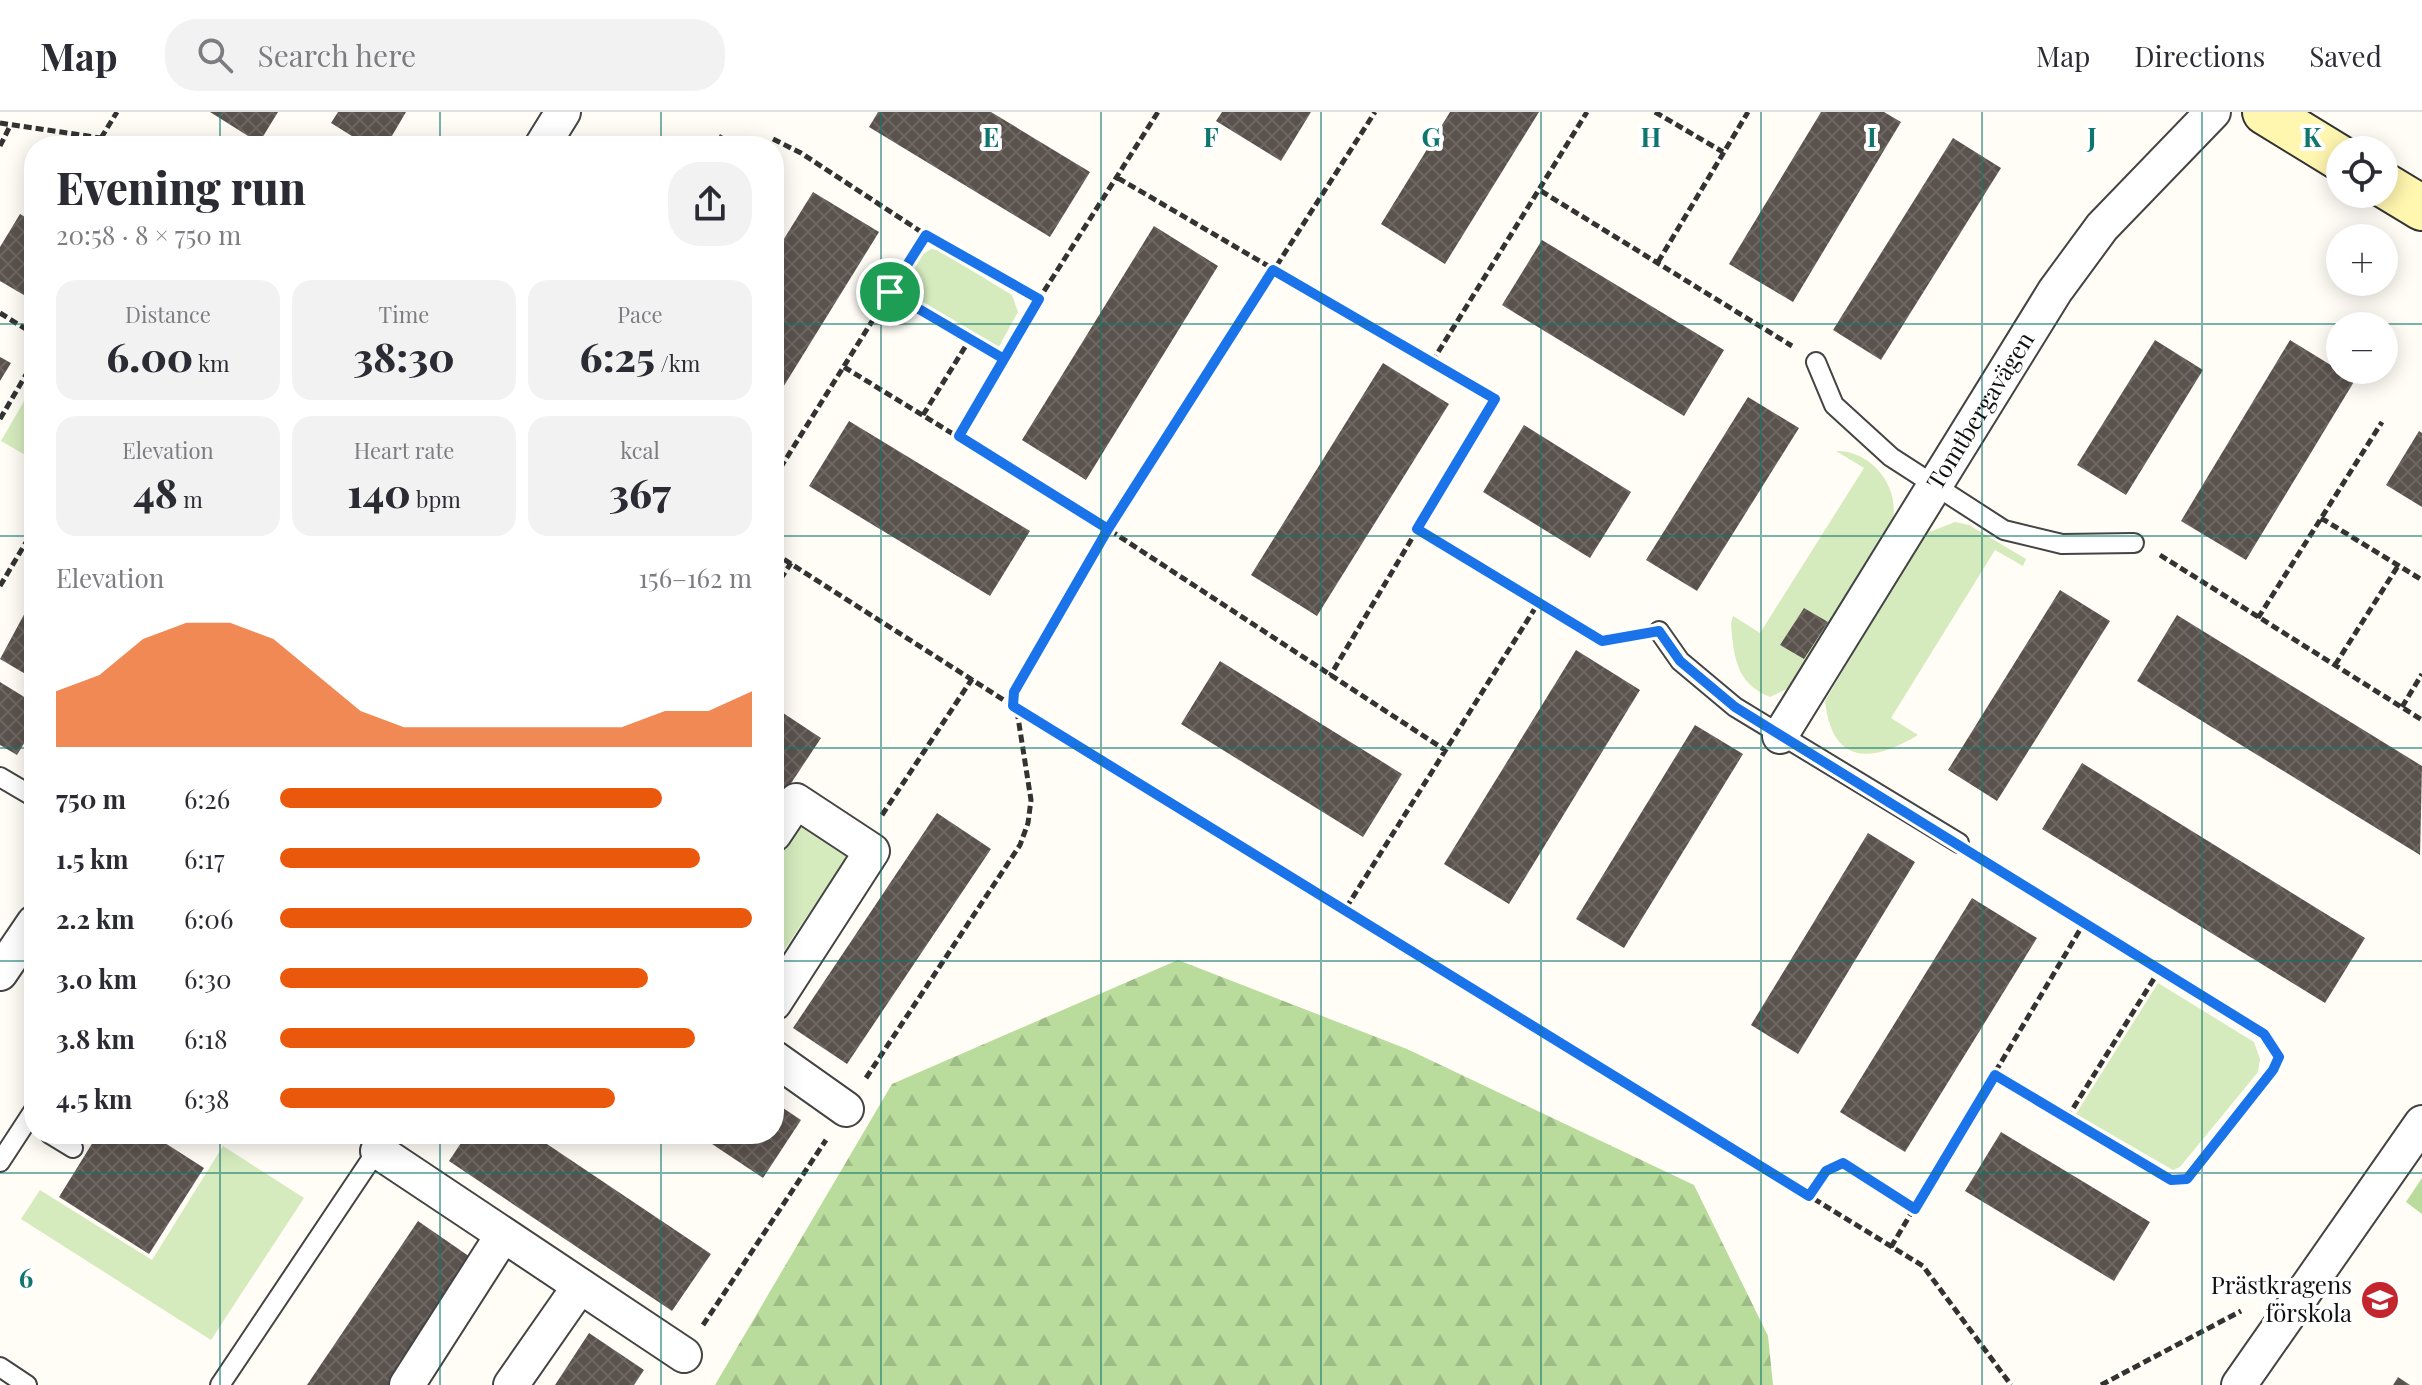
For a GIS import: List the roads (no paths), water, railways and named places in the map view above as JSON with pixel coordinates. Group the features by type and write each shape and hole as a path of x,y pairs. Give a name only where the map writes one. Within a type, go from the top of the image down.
{"street":[{"path":"548,136 563,112"},
{"name":"Tomtbergavägen","path":"1780,736 2055,291 2102,227 2213,112"},
{"path":"2265,112 2326,149"},
{"path":"2398,193 2422,208"},
{"path":"784,819 796,801 872,851 784,987"},
{"path":"0,973 24,938"},
{"path":"784,1065 846,1109"},
{"path":"2239,1385 2422,1123"},
{"path":"386,1144 503,1235 684,1355"},
{"path":"407,1385 503,1235"},
{"path":"511,1385 580,1286"}],"lane":[{"path":"1816,362 1834,405 1891,457 2004,530 2062,544 2134,543"},
{"path":"1659,631 1680,661 1735,707 1959,843"},
{"path":"0,777 24,791"},
{"path":"0,1162 24,1129"},
{"path":"66,1144 73,1148"},
{"path":"220,1385 382,1144"},
{"path":"0,1367 27,1385"}],"place":[{"name":"Prästkragens förskola","path":"2380,1300"}]}
